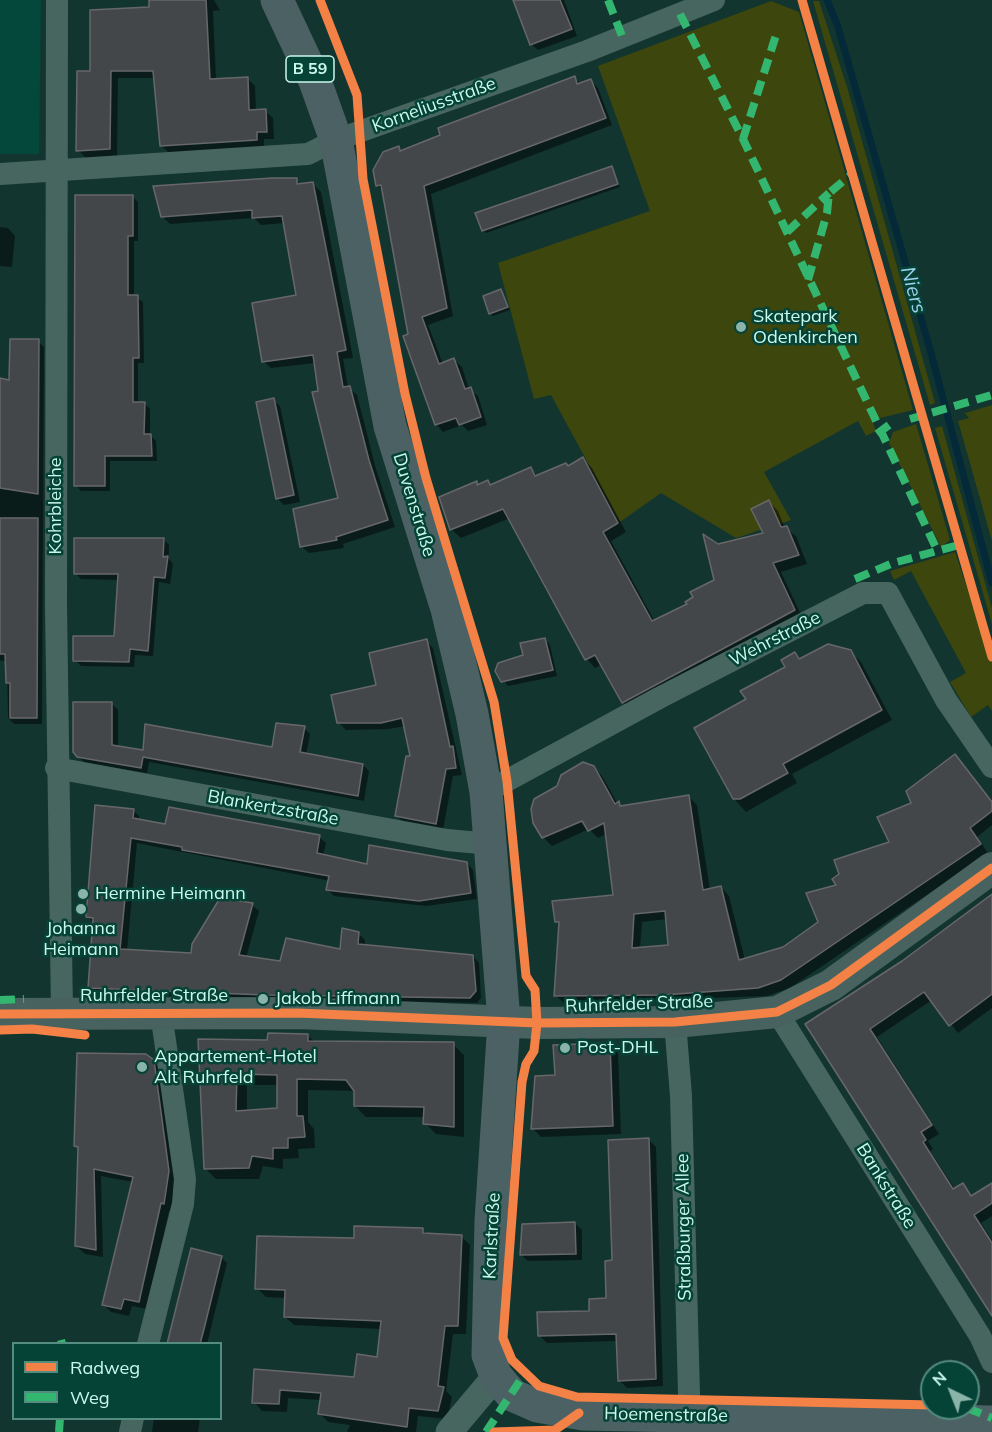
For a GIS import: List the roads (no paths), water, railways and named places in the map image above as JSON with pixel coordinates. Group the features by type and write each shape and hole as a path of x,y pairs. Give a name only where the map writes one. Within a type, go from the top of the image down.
{"main road":[{"name":"Duvenstraße","path":"277,0 315,81 336,140 390,426 447,609 472,714 486,792 504,1021"},
{"name":"Ruhrfelder Straße","path":"0,1014 298,1013 537,1023 675,1022 777,1012 831,985 992,868"},
{"name":"Karlstraße","path":"496,1376 487,1344 504,1021"},
{"name":"Hoemenstraße","path":"496,1376 512,1395 520,1400 550,1409 689,1425 992,1422"}],"street":[{"name":"Kohrbleiche","path":"57,0 56,768 62,1012"},
{"name":"Korneliusstraße","path":"0,174 308,154 336,140 587,51 714,0"},
{"name":"Wehrstraße","path":"486,792 659,698 863,593 888,593 946,700 992,767"},
{"name":"Blankertzstraße","path":"56,768 447,840 491,843"},
{"name":"Bankstraße","path":"777,1012 980,1336 992,1362"},
{"path":"148,1342 183,1204 185,1179 161,1013"},
{"name":"Straßburger Allee","path":"675,1022 681,1096 689,1425"},
{"path":"449,1432 496,1376"}],"waterway":[{"name":"Niers","path":"827,0 838,27 931,353 992,583"}],"place":[{"name":"Skatepark Odenkirchen","path":"741,327"},
{"name":"Hermine Heimann","path":"83,894"},
{"name":"Johanna Heimann","path":"81,909"},
{"name":"Jakob Liffmann","path":"263,999"},
{"name":"Post-DHL","path":"565,1048"},
{"name":"Appartement-Hotel Alt Ruhrfeld","path":"142,1067"}]}
